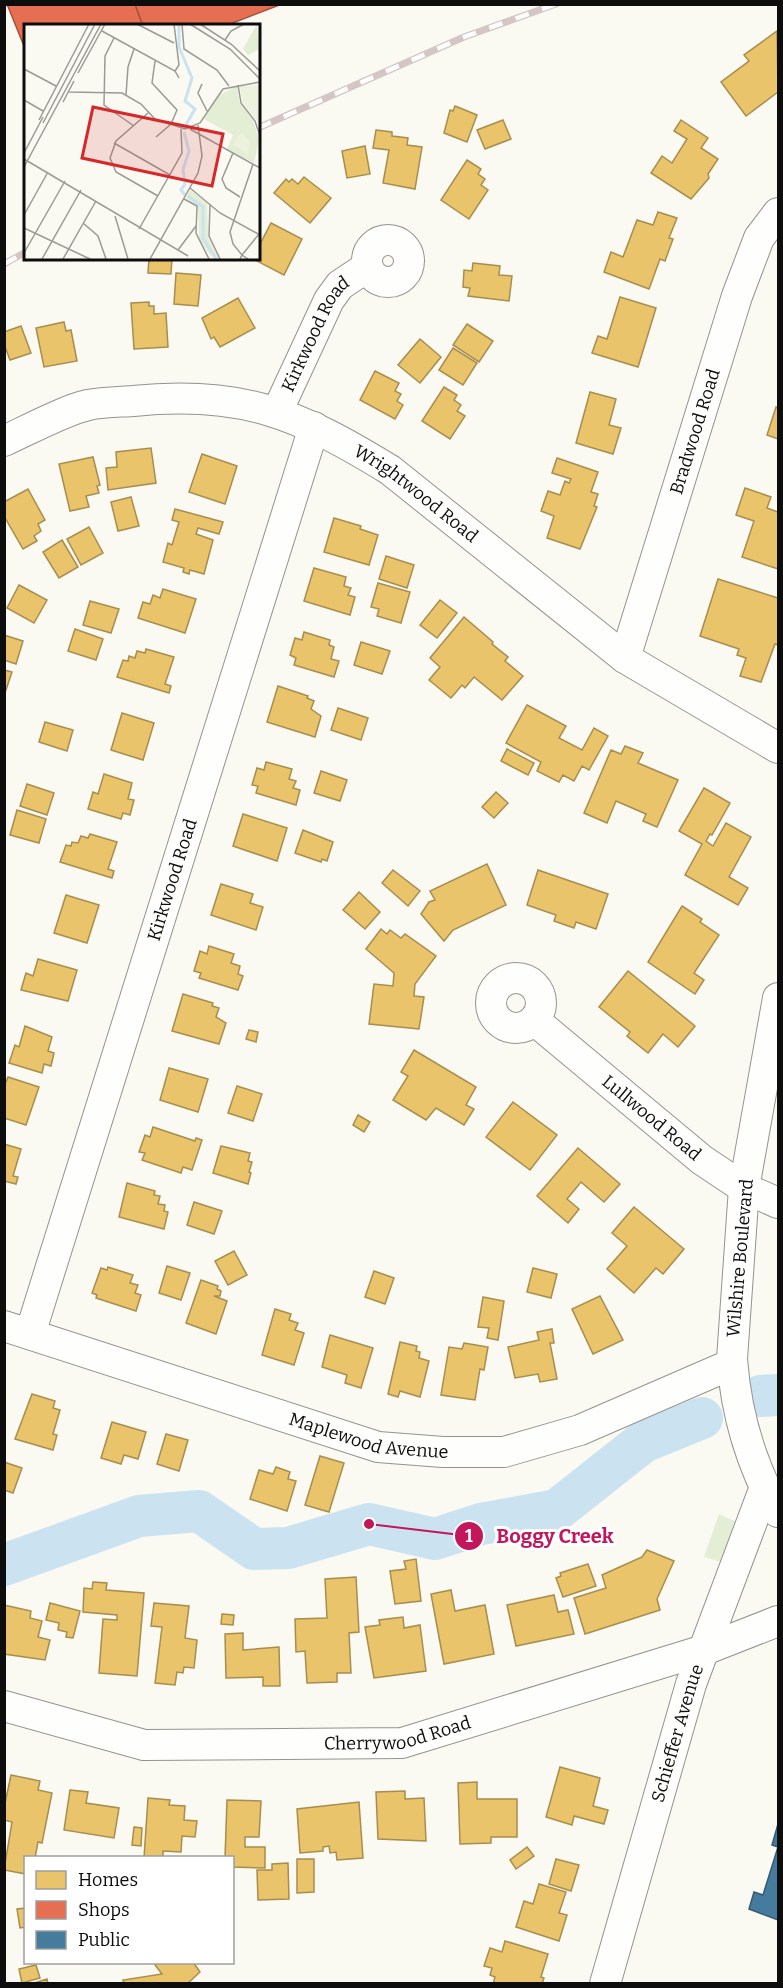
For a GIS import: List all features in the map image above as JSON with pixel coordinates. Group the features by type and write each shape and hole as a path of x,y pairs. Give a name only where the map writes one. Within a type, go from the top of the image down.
{"street":[{"name":"Bradwood Road","path":"625,658 737,296 759,238 778,213"},
{"name":"Kirkwood Road","path":"277,412 329,300 340,285 367,267"},
{"name":"Wrightwood Road","path":"5,441 86,405 197,396 247,403 277,412 314,428 390,470 625,658 778,748"},
{"name":"Kirkwood Road","path":"17,1330 314,428"},
{"name":"Wilshire Boulevard","path":"772,1500 740,1417 732,1364 744,1188 773,1015 778,998"},
{"name":"Lullwood Road","path":"534,1020 702,1161 744,1188 778,1203"},
{"name":"Maplewood Avenue","path":"17,1330 378,1447 443,1452 504,1452 580,1430 732,1364"},
{"name":"Schieffer Avenue","path":"605,1983 691,1684 704,1650 772,1500"},
{"name":"Cherrywood Road","path":"4,1706 144,1745 402,1743 704,1650 778,1621"}],"green space":[{"path":"719,1514 737,1522 724,1563 704,1557"}],"building: Homes":[{"path":"777,31 778,92 746,116 721,82 749,61 744,55"},
{"path":"455,106 477,115 467,142 444,133 450,110 453,111"},
{"path":"503,120 511,139 485,149 477,130"},
{"path":"681,120 708,138 701,148 718,159 708,174 709,178 691,199 651,173 662,156 672,163 687,139 674,131"},
{"path":"376,130 392,132 392,136 408,138 407,145 422,147 415,189 383,183 389,150 373,148"},
{"path":"365,146 370,174 347,178 342,151"},
{"path":"467,160 481,169 478,174 485,179 481,185 488,190 469,219 441,200"},
{"path":"304,177 331,198 310,223 274,193 286,179 289,182 292,179 298,184"},
{"path":"658,212 677,218 669,238 673,239 665,261 660,259 649,289 604,272 611,252 623,257 637,220 653,225"},
{"path":"271,223 302,239 284,275 255,260 260,260 260,244"},
{"path":"149,260 172,260 171,274 148,273"},
{"path":"473,263 500,266 499,275 512,276 509,301 468,296 470,288 463,287 464,270 472,271"},
{"path":"176,273 201,275 198,306 174,304"},
{"path":"620,297 656,308 638,367 592,353 598,336 607,339"},
{"path":"238,298 255,328 220,347 214,337 211,339 202,318"},
{"path":"149,302 149,306 154,306 154,314 166,313 168,347 134,349 131,303"},
{"path":"64,322 66,331 71,330 77,361 44,367 36,328"},
{"path":"467,324 493,341 479,362 453,345"},
{"path":"21,326 31,353 10,360 4,344 4,332"},
{"path":"420,339 441,357 420,383 398,365"},
{"path":"453,348 477,363 463,385 439,370"},
{"path":"375,371 399,383 395,391 401,394 397,401 403,405 395,419 360,400"},
{"path":"444,387 457,395 454,400 461,405 457,411 465,416 450,439 422,421"},
{"path":"590,392 616,399 609,425 621,428 613,454 576,443"},
{"path":"776,407 778,408 778,439 767,435"},
{"path":"151,448 156,483 108,490 106,468 117,467 116,452"},
{"path":"202,454 237,466 225,504 189,492"},
{"path":"93,457 100,485 97,486 99,493 86,496 89,507 70,511 59,464"},
{"path":"557,458 598,472 591,492 598,494 594,506 597,507 580,549 547,538 554,516 541,511 548,491 560,495 565,481 569,483 571,479 552,473"},
{"path":"745,488 771,497 767,508 778,512 778,569 742,557 754,521 736,515"},
{"path":"28,489 45,520 38,524 41,531 34,536 37,541 23,549 4,516 4,502"},
{"path":"131,497 139,526 118,531 111,502"},
{"path":"175,509 223,522 219,534 198,528 196,534 213,540 204,574 190,570 189,574 183,572 184,568 163,562 168,543 172,545 179,522 172,520"},
{"path":"334,518 361,526 360,529 378,535 369,565 324,552"},
{"path":"89,527 103,553 81,565 67,539"},
{"path":"62,540 78,567 59,578 43,552"},
{"path":"386,556 414,565 407,588 379,579"},
{"path":"314,568 346,577 344,586 351,588 348,595 355,597 350,615 304,601"},
{"path":"718,579 778,598 778,645 775,644 761,682 740,676 746,658 737,655 739,649 700,636"},
{"path":"378,583 410,592 401,623 377,616 379,609 371,607"},
{"path":"19,585 47,600 34,623 7,608"},
{"path":"163,589 196,599 185,633 138,618 143,602 150,604 153,595 160,598"},
{"path":"440,600 457,613 437,638 420,625"},
{"path":"90,601 119,609 111,633 83,625"},
{"path":"464,617 508,657 505,661 523,676 502,700 474,677 465,688 462,685 451,698 429,680 440,667 430,658"},
{"path":"75,629 103,639 96,660 68,651"},
{"path":"304,632 330,640 329,645 334,647 331,659 339,661 334,677 294,665 296,658 290,655 295,638 302,640"},
{"path":"4,635 23,641 16,664 4,660"},
{"path":"361,642 390,651 382,674 354,665"},
{"path":"146,649 174,657 165,684 171,686 169,693 117,677 123,660 128,661 129,656 135,658 137,651 145,653"},
{"path":"4,670 12,672 4,696"},
{"path":"278,686 308,696 307,698 314,701 311,709 321,716 315,737 267,722"},
{"path":"527,705 566,726 559,738 582,750 594,728 608,736 589,770 582,766 574,781 563,775 559,782 537,771 541,762 506,743"},
{"path":"338,708 368,718 361,740 331,730"},
{"path":"122,713 154,723 143,760 111,750"},
{"path":"45,722 73,730 67,751 39,742"},
{"path":"625,746 643,753 638,763 678,780 657,827 643,821 646,814 616,801 607,823 584,813 611,750 621,754"},
{"path":"507,749 534,763 528,775 501,761"},
{"path":"266,762 292,769 289,779 296,781 293,788 300,790 296,805 256,793 258,786 252,785 257,768 264,770"},
{"path":"321,771 347,780 340,801 314,793"},
{"path":"104,774 132,783 128,799 134,800 130,815 123,813 121,819 88,809 93,792 98,794"},
{"path":"27,784 54,793 47,815 20,806"},
{"path":"704,788 730,803 712,835 710,834 706,841 713,846 726,823 751,837 729,877 748,888 738,905 685,875 702,844 679,831"},
{"path":"496,792 508,803 494,818 482,807"},
{"path":"17,810 46,819 39,843 10,835"},
{"path":"243,814 287,828 277,861 233,846"},
{"path":"303,830 333,842 327,861 322,859 321,862 295,853"},
{"path":"90,834 117,842 108,869 114,871 112,878 60,862 66,845 71,846 72,842 78,843 81,836 88,838"},
{"path":"487,864 506,905 453,930 444,941 421,914 429,902 435,900 430,891"},
{"path":"393,870 420,891 408,906 382,883"},
{"path":"538,870 608,894 596,929 576,922 574,928 554,921 556,915 527,905"},
{"path":"221,884 253,894 250,903 263,907 256,930 211,915"},
{"path":"359,892 380,912 365,929 343,910"},
{"path":"66,895 99,905 87,943 54,933"},
{"path":"682,906 702,919 700,922 719,935 694,973 704,980 695,994 648,962"},
{"path":"381,929 387,934 390,930 401,938 405,934 436,956 415,984 414,996 424,997 419,1029 369,1024 374,984 393,986 394,973 366,949"},
{"path":"209,946 234,954 231,963 240,966 238,974 243,976 238,990 199,978 201,973 194,971 200,951 207,954"},
{"path":"38,959 77,970 68,1001 21,990 26,973 33,976"},
{"path":"628,971 695,1026 678,1047 663,1034 648,1053 627,1036 630,1032 599,1007"},
{"path":"183,994 213,1003 212,1006 219,1008 216,1017 226,1023 219,1044 172,1031"},
{"path":"25,1026 52,1037 48,1051 54,1053 51,1066 44,1064 42,1073 9,1063 15,1045 19,1047"},
{"path":"249,1030 258,1032 256,1042 246,1039"},
{"path":"414,1050 476,1087 466,1105 474,1109 464,1125 436,1108 426,1120 393,1100 408,1076 401,1072"},
{"path":"169,1068 208,1079 198,1112 160,1100"},
{"path":"8,1077 39,1087 26,1125 4,1118 4,1087"},
{"path":"237,1086 262,1094 253,1121 228,1113"},
{"path":"513,1102 557,1135 530,1170 486,1137"},
{"path":"358,1115 370,1122 364,1132 353,1125"},
{"path":"153,1127 195,1141 196,1138 202,1140 192,1170 183,1167 181,1173 142,1160 145,1153 139,1152 145,1135 150,1137"},
{"path":"4,1144 21,1149 13,1176 18,1177 16,1184 4,1181"},
{"path":"221,1146 250,1153 248,1161 252,1162 248,1184 213,1173"},
{"path":"578,1148 620,1184 604,1202 581,1182 567,1199 579,1209 568,1223 537,1196"},
{"path":"127,1183 155,1191 154,1195 160,1196 158,1204 165,1205 164,1211 168,1212 164,1229 119,1217"},
{"path":"194,1202 222,1211 214,1234 187,1225"},
{"path":"634,1207 684,1249 663,1274 656,1268 634,1293 607,1269 627,1246 612,1233"},
{"path":"234,1251 247,1275 228,1285 215,1261"},
{"path":"167,1266 190,1273 181,1300 159,1293"},
{"path":"108,1267 133,1275 130,1283 138,1285 135,1293 141,1295 136,1311 96,1298 97,1295 92,1293 101,1268 107,1270"},
{"path":"533,1268 557,1274 551,1298 527,1292"},
{"path":"374,1271 394,1278 385,1304 365,1297"},
{"path":"201,1280 218,1286 217,1289 221,1291 220,1296 214,1296 227,1301 216,1334 186,1323"},
{"path":"600,1296 623,1340 593,1354 572,1309"},
{"path":"483,1297 504,1301 498,1340 487,1338 489,1328 478,1327"},
{"path":"275,1309 291,1314 289,1320 298,1323 295,1330 304,1333 294,1365 262,1355"},
{"path":"552,1329 554,1343 550,1343 557,1379 540,1382 538,1374 515,1378 508,1347 539,1340 537,1332"},
{"path":"330,1335 373,1348 361,1388 345,1383 347,1375 322,1367"},
{"path":"400,1342 417,1346 416,1351 420,1352 419,1358 429,1361 420,1397 400,1391 398,1397 388,1394"},
{"path":"464,1343 488,1347 484,1370 480,1369 475,1400 441,1395 449,1347 462,1349"},
{"path":"32,1394 55,1401 53,1408 60,1410 53,1434 57,1435 53,1450 15,1439"},
{"path":"112,1422 146,1432 138,1459 124,1455 121,1464 101,1458"},
{"path":"166,1434 188,1440 179,1471 157,1464"},
{"path":"320,1456 344,1463 329,1512 305,1505"},
{"path":"4,1462 22,1468 13,1493 4,1490"},
{"path":"276,1467 290,1472 288,1479 296,1481 287,1511 250,1499 259,1470 273,1474"},
{"path":"647,1550 674,1561 657,1599 660,1610 585,1634 574,1598 606,1588 602,1575 642,1557"},
{"path":"416,1559 421,1601 395,1604 390,1571 406,1569 404,1561"},
{"path":"588,1564 596,1586 563,1597 556,1578 561,1576 560,1573"},
{"path":"356,1577 359,1632 349,1633 351,1673 337,1673 337,1682 307,1683 305,1651 296,1652 295,1619 327,1618 325,1579"},
{"path":"93,1582 107,1583 106,1590 144,1593 137,1676 99,1673 103,1619 117,1620 117,1615 83,1612 84,1588 92,1589"},
{"path":"451,1590 455,1611 485,1605 494,1654 444,1664 431,1594"},
{"path":"554,1595 558,1612 568,1610 574,1634 516,1646 507,1605"},
{"path":"50,1603 80,1611 73,1638 66,1637 67,1632 58,1630 59,1623 46,1620"},
{"path":"154,1603 189,1606 185,1638 197,1640 194,1668 184,1667 183,1673 177,1672 175,1685 155,1683 162,1627 151,1626"},
{"path":"4,1605 31,1611 30,1618 42,1621 38,1637 50,1640 45,1660 4,1654"},
{"path":"222,1614 234,1615 233,1625 221,1624"},
{"path":"403,1617 404,1628 420,1625 426,1671 374,1678 365,1627 380,1625 379,1620"},
{"path":"243,1633 243,1650 279,1647 280,1686 263,1686 263,1677 226,1678 225,1634"},
{"path":"560,1767 600,1778 593,1806 608,1810 604,1824 574,1816 572,1825 546,1817"},
{"path":"11,1775 40,1781 38,1790 52,1793 42,1843 38,1842 35,1856 24,1856 24,1874 4,1870 12,1822 4,1820 4,1808"},
{"path":"477,1782 477,1799 517,1799 517,1837 491,1837 491,1843 460,1844 458,1783"},
{"path":"70,1790 88,1792 86,1803 119,1808 114,1838 64,1830"},
{"path":"405,1791 405,1799 424,1798 426,1841 378,1839 376,1792"},
{"path":"148,1798 170,1800 169,1805 185,1806 184,1820 197,1821 195,1837 182,1836 181,1852 163,1851 163,1856 144,1856"},
{"path":"227,1800 261,1801 259,1837 245,1837 245,1847 265,1847 265,1868 234,1867 234,1856 225,1856"},
{"path":"359,1802 363,1858 337,1860 336,1852 330,1853 329,1846 323,1847 323,1851 300,1853 297,1809"},
{"path":"134,1827 142,1828 141,1846 132,1845"},
{"path":"527,1847 534,1856 516,1869 510,1860"},
{"path":"297,1859 314,1859 314,1892 297,1893"},
{"path":"556,1859 579,1865 571,1891 549,1884"},
{"path":"288,1863 289,1899 258,1900 257,1870 272,1870 272,1864"},
{"path":"539,1884 566,1892 559,1913 567,1915 559,1941 516,1927 524,1901 533,1904"},
{"path":"24,1908 24,1927 20,1928 17,1909"},
{"path":"505,1941 548,1954 541,1977 544,1978 542,1984 493,1984 495,1977 490,1975 492,1968 484,1966 490,1948 502,1952"},
{"path":"194,1964 200,1972 187,1984 124,1984 123,1980 162,1974 155,1965"},
{"path":"36,1965 40,1978 22,1983 19,1969"},
{"path":"47,1979 48,1984 31,1984"}],"building: Shops":[{"path":"7,4 135,4 142,24 24,24 24,46"},
{"path":"135,4 282,4 230,24 142,24"}],"building: Public":[{"path":"778,1824 778,1847 772,1845"},
{"path":"778,1847 778,1920 749,1909 754,1892 763,1895"}],"waterway":[{"path":"760,1396 778,1395"},
{"path":"4,1565 139,1516 199,1511 254,1549 288,1548 369,1524 435,1539 481,1524 557,1510 643,1442 702,1418"}],"railway":[{"path":"260,127 464,37 556,4"},
{"path":"4,264 24,253"}],"place":[{"name":"Boggy Creek","path":"369,1524"}]}
